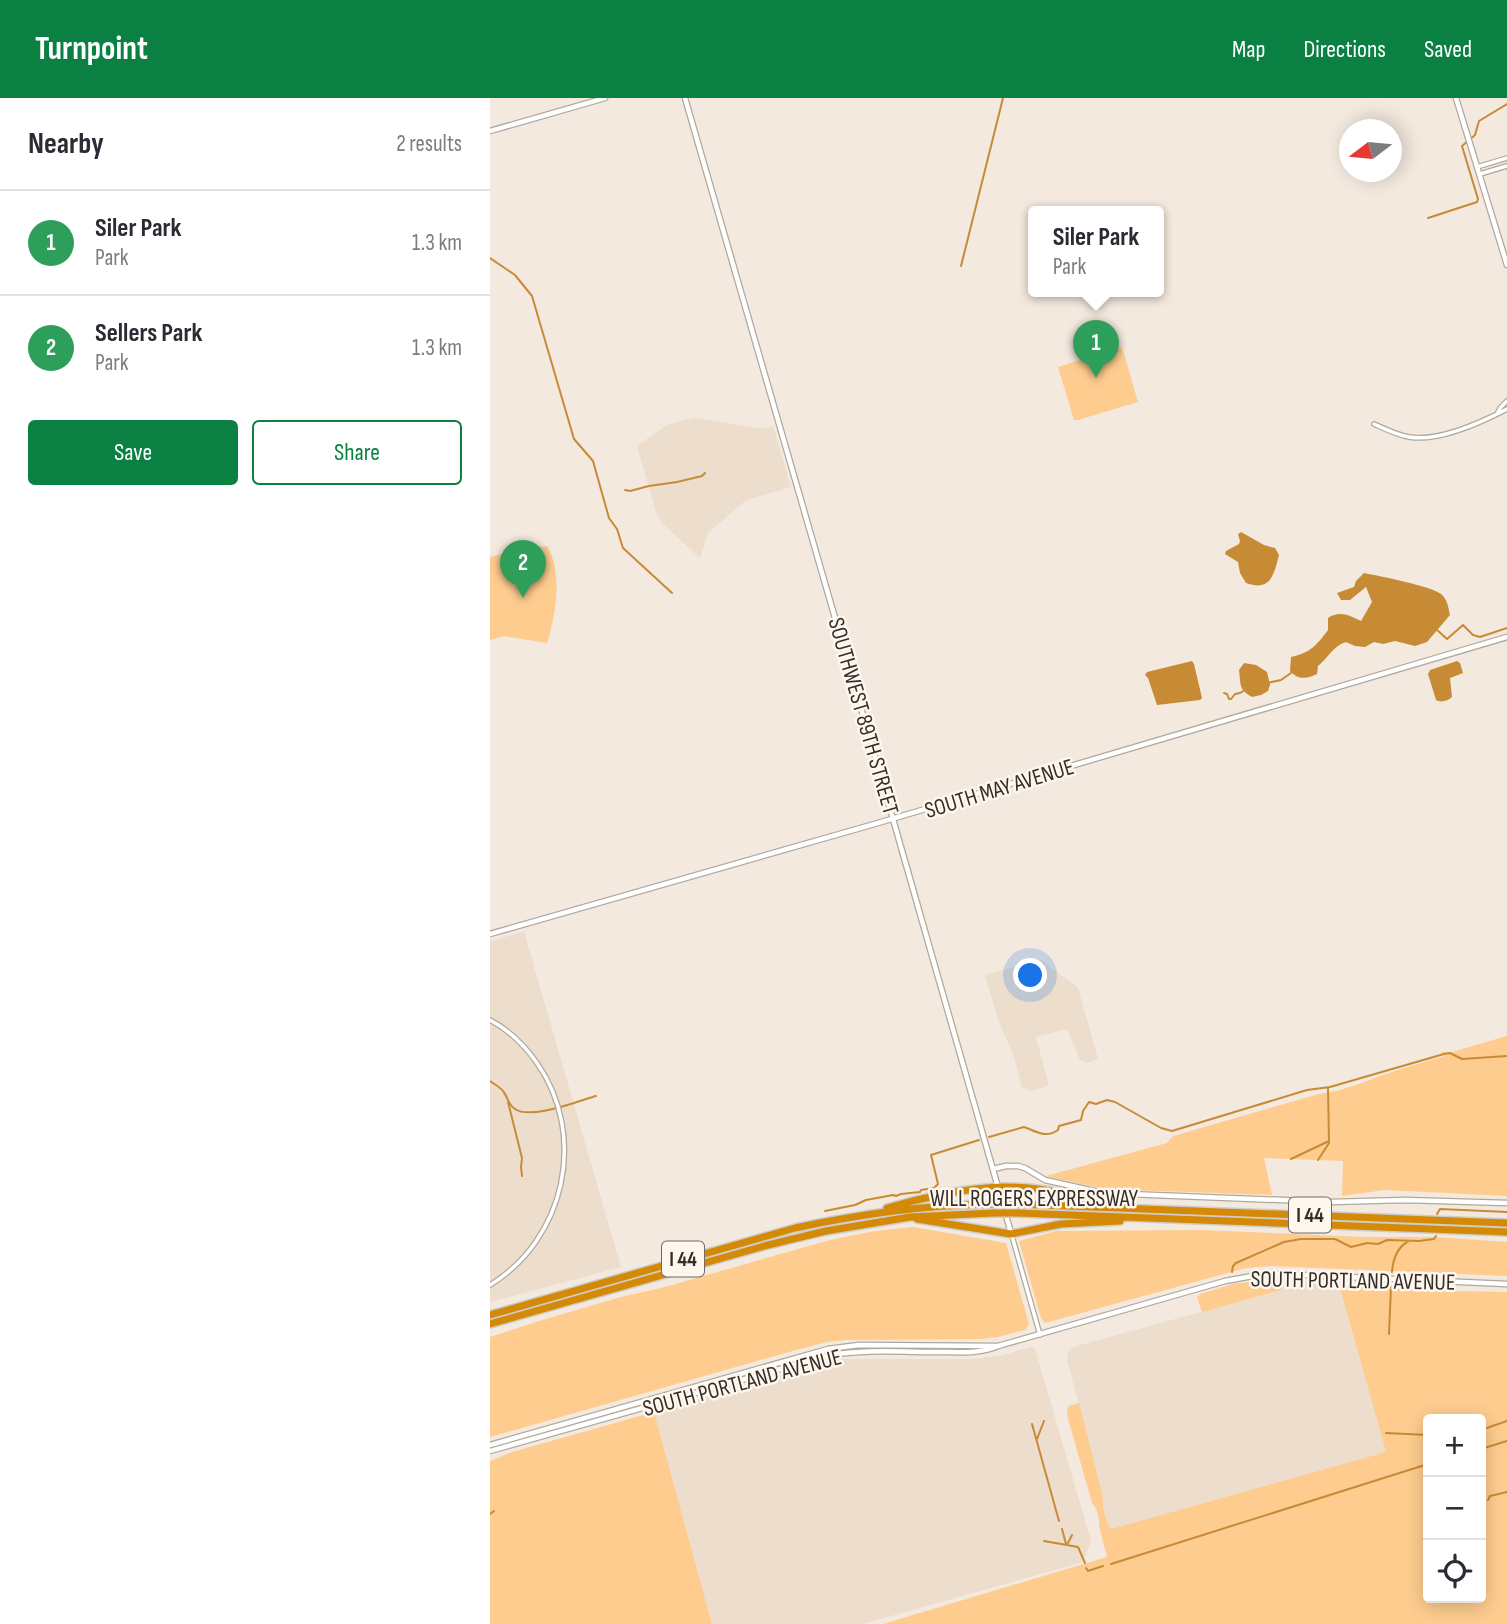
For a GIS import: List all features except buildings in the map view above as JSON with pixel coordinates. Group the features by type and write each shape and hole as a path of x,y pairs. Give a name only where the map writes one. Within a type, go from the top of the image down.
{"highway":[{"path":"866,1214 905,1203 998,1187 1038,1189 1094,1201 1112,1208"},
{"name":"WILL ROGERS EXPRESSWAY","path":"490,1315 795,1228 866,1214 932,1206 991,1203 1507,1223"},
{"name":"WILL ROGERS EXPRESSWAY","path":"490,1324 796,1237 910,1217 1018,1213 1507,1232"},
{"path":"910,1217 1012,1234 1061,1224 1151,1218"}],"main road":[{"path":"490,131 605,98"},
{"name":"SOUTHWEST 89TH STREET","path":"685,98 1012,1234"},
{"path":"1456,98 1507,265"},
{"name":"SOUTH MAY AVENUE","path":"490,934 893,819 1507,637"},
{"path":"993,1169 1018,1166 1045,1180 1104,1193 1331,1202 1405,1200 1507,1203"},
{"name":"SOUTH PORTLAND AVENUE","path":"490,1451 830,1355 859,1352 987,1351 1225,1281 1258,1275 1291,1274 1507,1284"},
{"name":"SOUTH PORTLAND AVENUE","path":"490,1445 828,1349 859,1345 998,1346"}],"street":[{"path":"1477,167 1507,158"},
{"path":"1480,174 1507,166"},
{"path":"1498,412 1507,401"},
{"path":"1374,424 1402,436 1424,438 1482,422 1507,409"},
{"path":"490,1020 523,1045 542,1070 558,1107 565,1147 561,1187 554,1210 543,1231 518,1263 490,1285"},
{"name":"SOUTHWEST 89TH STREET","path":"1012,1234 1040,1335"}],"shaded area":[{"path":"1122,347 1138,402 1074,420 1058,367"},
{"path":"695,418 763,429 773,426 791,487 746,500 708,533 700,558 663,524 657,515 637,446 668,424"},
{"path":"1241,532 1275,548 1279,555 1273,575 1266,583 1246,583 1238,562 1225,554 1239,544 1238,534"},
{"path":"547,546 555,568 556,594 547,643 504,636 490,640 490,557"},
{"path":"1364,573 1435,591 1445,599 1450,615 1427,642 1415,646 1395,641 1383,644 1374,642 1365,647 1346,642 1334,649 1318,666 1317,674 1303,678 1293,674 1290,671 1291,657 1308,651 1316,644 1328,630 1328,618 1341,614 1361,621 1372,602 1366,587 1350,600 1341,600 1337,593 1354,587"},
{"path":"1192,661 1202,698 1157,705 1145,675 1147,672"},
{"path":"1457,661 1463,673 1450,678 1452,697 1444,701 1436,700 1428,674 1430,670"},
{"path":"1244,663 1256,665 1267,672 1270,685 1268,691 1252,697 1244,691 1239,670"},
{"path":"524,932 621,1267 490,1302 490,941"},
{"path":"1041,960 1078,988 1098,1059 1086,1063 1080,1060 1067,1029 1036,1037 1049,1086 1031,1091 1022,1088 985,975"},
{"path":"1507,1036 1507,1196 1385,1190 1342,1196 1343,1161 1264,1158 1272,1195 1104,1189 1046,1176 1167,1143 1173,1136 1347,1088 1445,1056 1441,1052 1452,1052"},
{"path":"913,1227 1006,1243 1029,1324 1025,1330 980,1339 827,1342 490,1437 490,1337 621,1297 830,1240"},
{"path":"1203,1230 1507,1242 1507,1276 1270,1266 1246,1268 1045,1323 1041,1318 1019,1241 1056,1231"},
{"path":"1278,1281 1283,1288 1281,1290 1202,1312 1197,1297 1236,1283"},
{"path":"1291,1281 1339,1285 1386,1452 1111,1529 1102,1506 1103,1497 1067,1359 1068,1352 1073,1347 1281,1290 1281,1284"},
{"path":"1339,1285 1507,1292 1507,1624 883,1624 1107,1557 1098,1514 1092,1503 1067,1415 1069,1406 1079,1403 1103,1497 1104,1514 1111,1529 1386,1452"},
{"path":"1031,1347 1035,1349 1091,1541 1083,1562 863,1624 712,1624 654,1412 842,1359 971,1359 1000,1356"},
{"path":"654,1412 712,1624 490,1624 490,1461 512,1452"}],"waterway":[{"path":"961,266 1003,98"},
{"path":"1428,218 1477,202 1462,146 1475,135 1479,121 1507,104"},
{"path":"490,258 515,275 532,296 574,439 593,461 609,518 617,529 623,548 672,593"},
{"path":"625,490 677,482 705,473"},
{"path":"1436,629 1447,639 1463,625 1473,635 1480,637 1507,628"},
{"path":"1267,683 1281,680 1291,673"},
{"path":"1224,693 1231,699 1245,690"},
{"path":"989,1137 1024,1127 1041,1133 1053,1133 1059,1126 1081,1120 1089,1102 1096,1104 1107,1100 1172,1131 1307,1090 1330,1087 1444,1054 1450,1053 1462,1059 1507,1056"},
{"path":"490,1081 503,1091 515,1109 522,1112 543,1111 596,1096"},
{"path":"1291,1159 1329,1141 1328,1089"},
{"path":"508,1102 522,1158 522,1176"},
{"path":"825,1211 866,1200 934,1188 938,1184 931,1155 979,1140"},
{"path":"1318,1160 1329,1143"},
{"path":"1437,1214 1440,1209 1507,1212"},
{"path":"1232,1272 1236,1263 1284,1242 1335,1239 1351,1247 1367,1243 1378,1244 1387,1240 1419,1241 1434,1239 1436,1236"},
{"path":"1392,1272 1396,1254 1409,1241"},
{"path":"1389,1334 1391,1287"},
{"path":"1037,1439 1044,1421"},
{"path":"1486,1428 1507,1421"},
{"path":"1032,1424 1059,1521"},
{"path":"1386,1433 1423,1435"},
{"path":"1486,1447 1507,1441"},
{"path":"1111,1564 1423,1466"},
{"path":"1488,1500 1490,1496 1507,1492"},
{"path":"490,1514 494,1511"},
{"path":"1062,1529 1066,1544"},
{"path":"1068,1543 1072,1535"},
{"path":"1044,1541 1078,1547 1085,1563"},
{"path":"1086,1568 1088,1571 1103,1566"}],"place":[{"name":"Siler Park","path":"1096,378"},
{"name":"Sellers Park","path":"523,598"}]}
